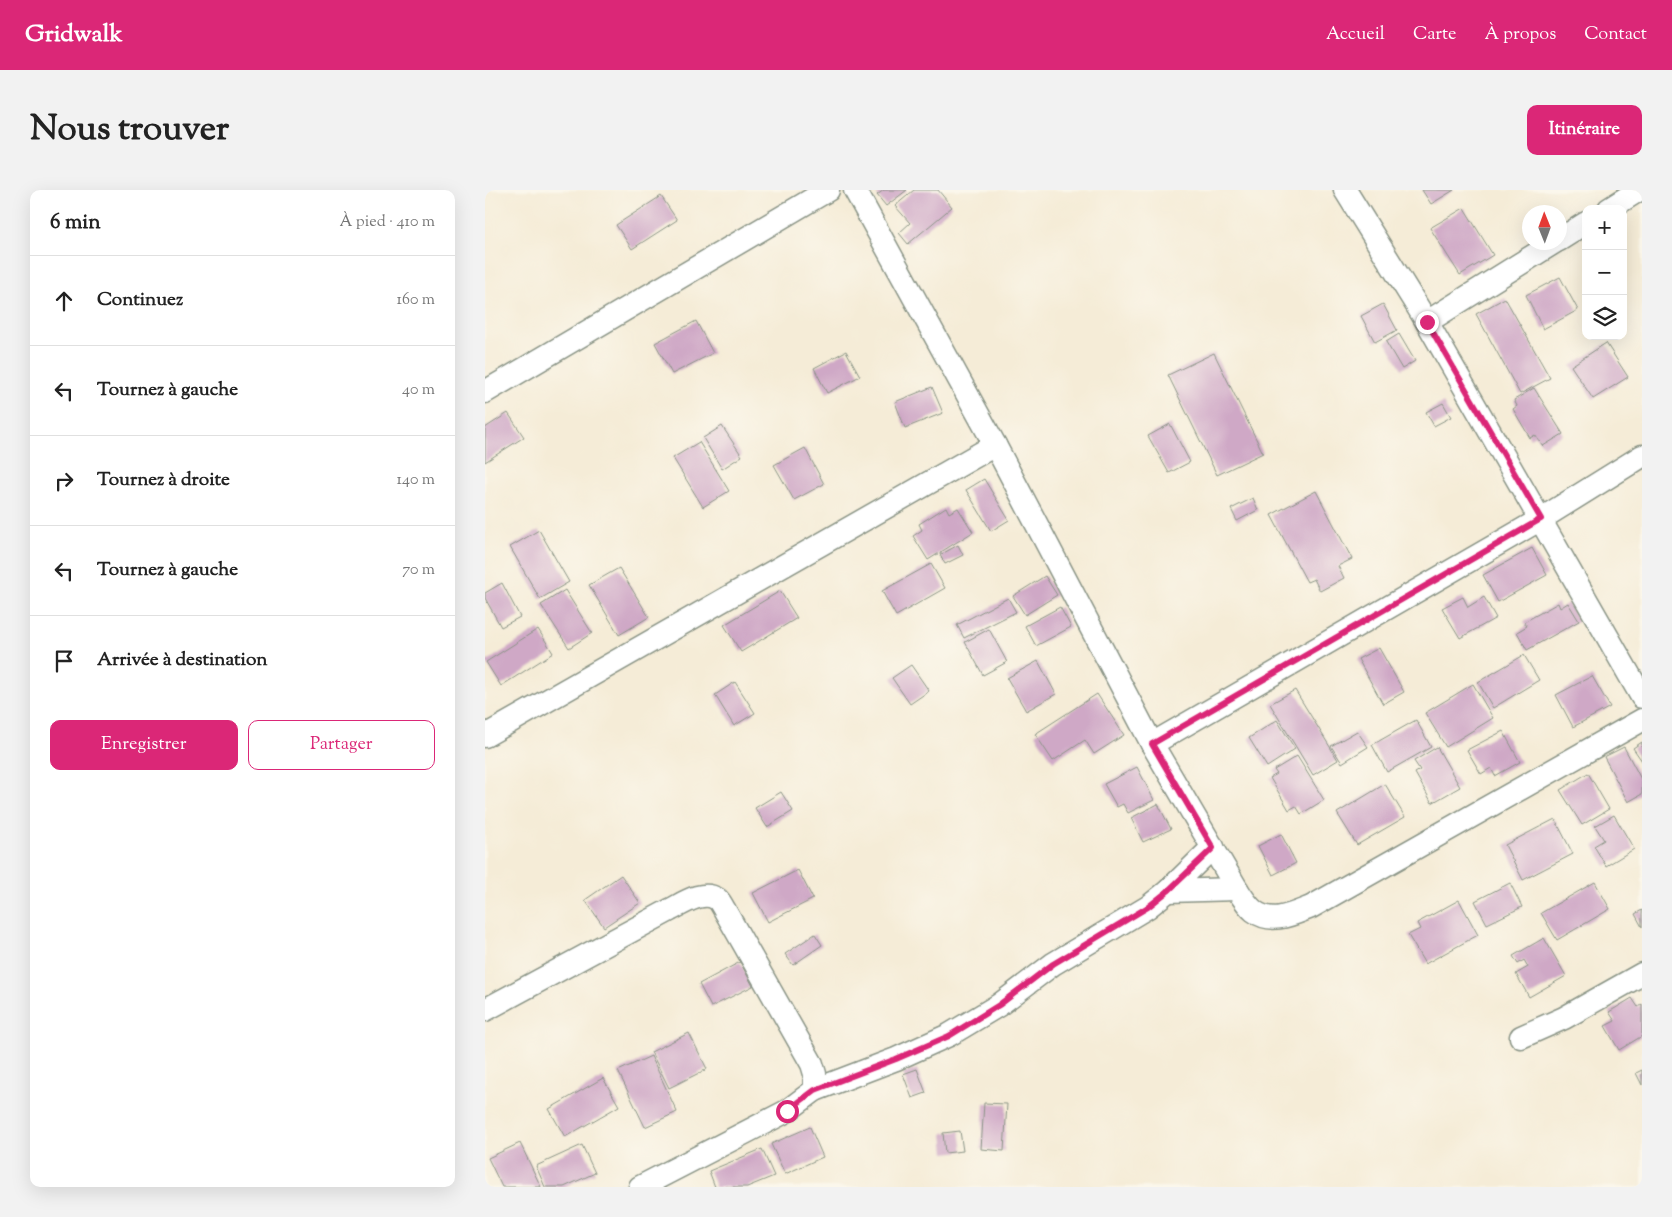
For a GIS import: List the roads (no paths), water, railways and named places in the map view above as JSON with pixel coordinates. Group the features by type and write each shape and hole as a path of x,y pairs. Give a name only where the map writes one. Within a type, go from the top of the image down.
{"street":[{"path":"485,392 828,190"},
{"path":"855,190 995,444 1152,744 1237,890 1253,910 1265,917 1280,918 1311,908 1642,720"},
{"path":"1345,190 1427,322 1642,696"},
{"path":"1615,205 1639,190"},
{"path":"1567,235 1582,226"},
{"path":"1427,322 1542,250"},
{"path":"487,730 995,444"},
{"path":"1152,744 1541,519 1642,456"},
{"path":"640,1187 787,1111 815,1090 896,1059 949,1036 999,1005 1053,964 1148,907 1168,891 1213,848"},
{"path":"1168,891 1237,890"},
{"path":"485,1010 691,899 704,896 711,897 718,900 724,909 812,1064 815,1074 815,1090"},
{"path":"1521,1036 1564,1018 1642,974"}]}
